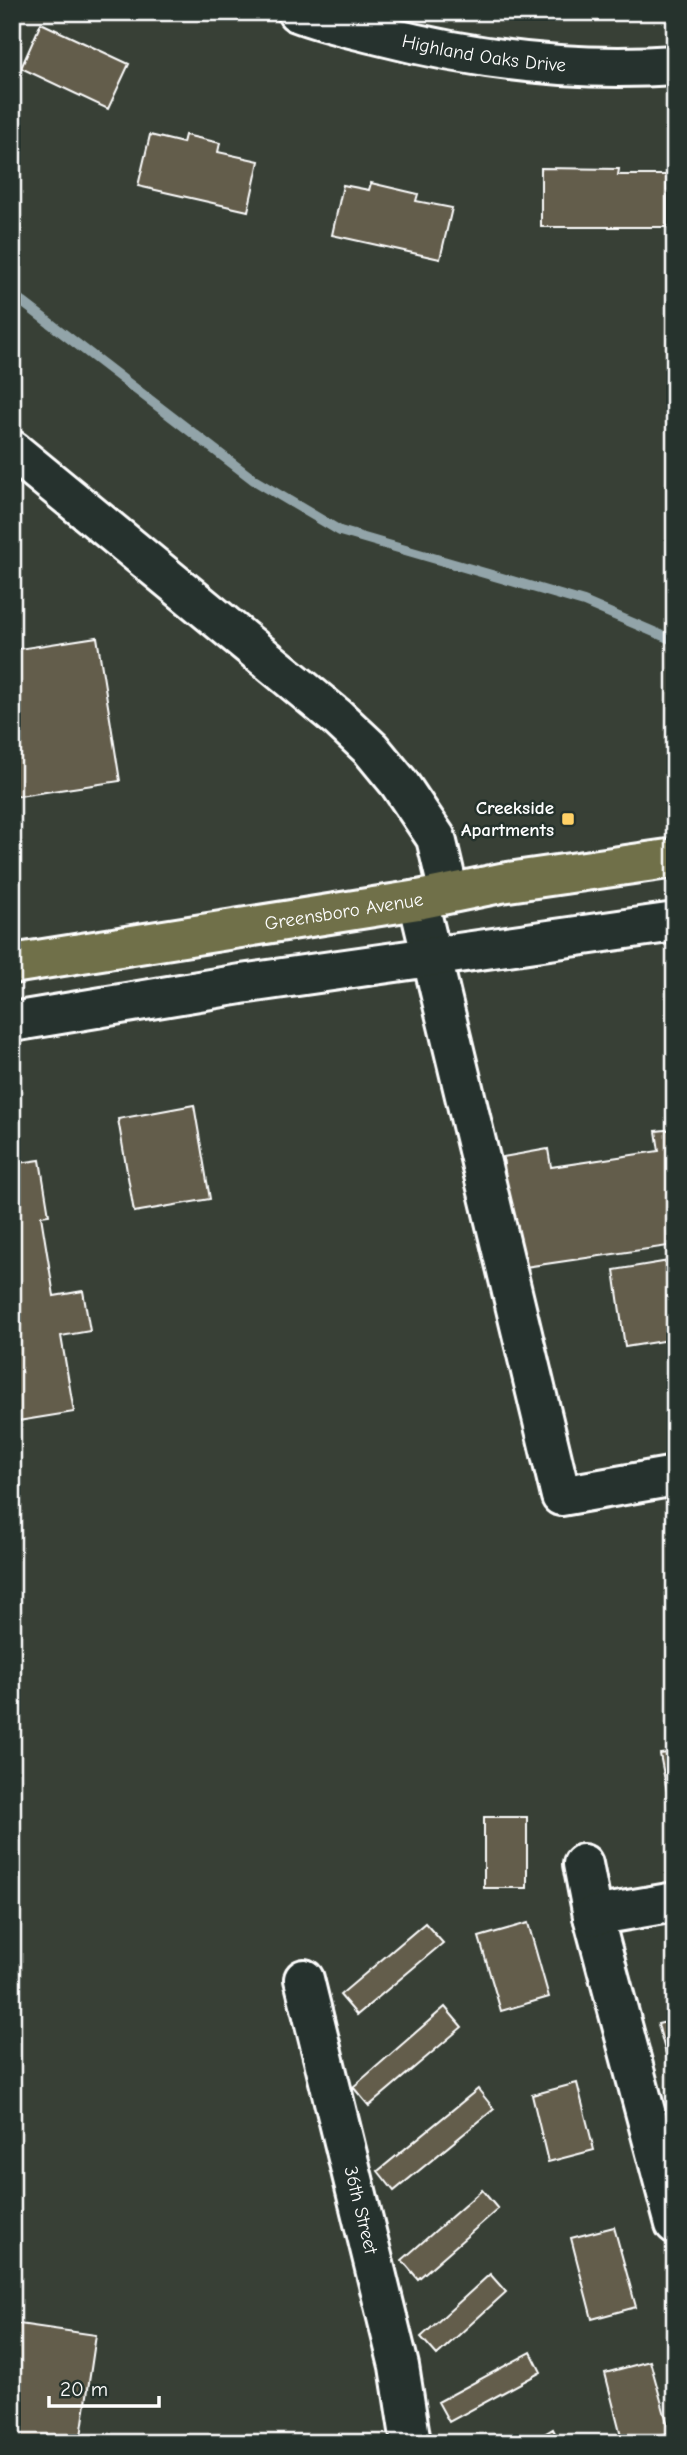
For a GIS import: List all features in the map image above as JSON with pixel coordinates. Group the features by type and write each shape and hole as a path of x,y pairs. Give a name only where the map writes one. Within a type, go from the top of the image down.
{"main road":[{"name":"Greensboro Avenue","path":"12,964 675,858"}],"street":[{"name":"Highland Oaks Drive","path":"297,12 440,51 618,69 675,65"},
{"path":"12,450 338,718 371,749 436,838 430,959 561,1496 675,1476"},
{"path":"12,1022 241,984 675,922"},
{"path":"583,1864 593,1916 675,2224"},
{"path":"593,1916 675,1902"},
{"name":"36th Street","path":"304,1979 398,2366 411,2443"}],"building":[{"path":"41,23 129,64 108,109 21,68"},
{"path":"150,135 183,143 185,135 220,143 218,152 259,161 248,211 138,186"},
{"path":"541,168 619,169 618,175 667,175 667,227 541,227"},
{"path":"371,183 418,194 416,201 452,208 440,259 332,235 343,185 369,190"},
{"path":"97,637 120,781 12,797 12,650"},
{"path":"194,1105 210,1199 134,1212 118,1119"},
{"path":"675,1129 675,1245 518,1268 503,1157 548,1149 551,1167 659,1151 656,1131"},
{"path":"40,1160 49,1215 41,1216 54,1296 83,1291 90,1331 61,1336 74,1412 12,1422 12,1164"},
{"path":"675,1260 675,1339 625,1347 614,1270"},
{"path":"675,1752 675,1834 660,1754"},
{"path":"484,1817 527,1817 527,1888 484,1888"},
{"path":"425,1923 443,1943 357,2015 340,1995"},
{"path":"528,1923 549,1997 501,2011 479,1937"},
{"path":"445,2007 462,2027 369,2106 353,2087"},
{"path":"675,2020 675,2088 658,2024"},
{"path":"577,2083 594,2150 548,2162 532,2095"},
{"path":"478,2089 494,2109 394,2191 378,2171"},
{"path":"482,2190 498,2209 418,2279 402,2260"},
{"path":"614,2227 636,2307 592,2319 571,2238"},
{"path":"490,2274 506,2292 437,2355 421,2337"},
{"path":"12,2323 96,2335 80,2443 12,2443"},
{"path":"531,2352 541,2372 449,2422 438,2402"},
{"path":"650,2361 670,2433 623,2443 605,2373"},
{"path":"553,2429 560,2443 529,2443"}],"waterway":[{"path":"12,294 254,480 340,531 584,602 675,641"}],"place":[{"name":"Creekside Apartments","path":"568,819"}]}
